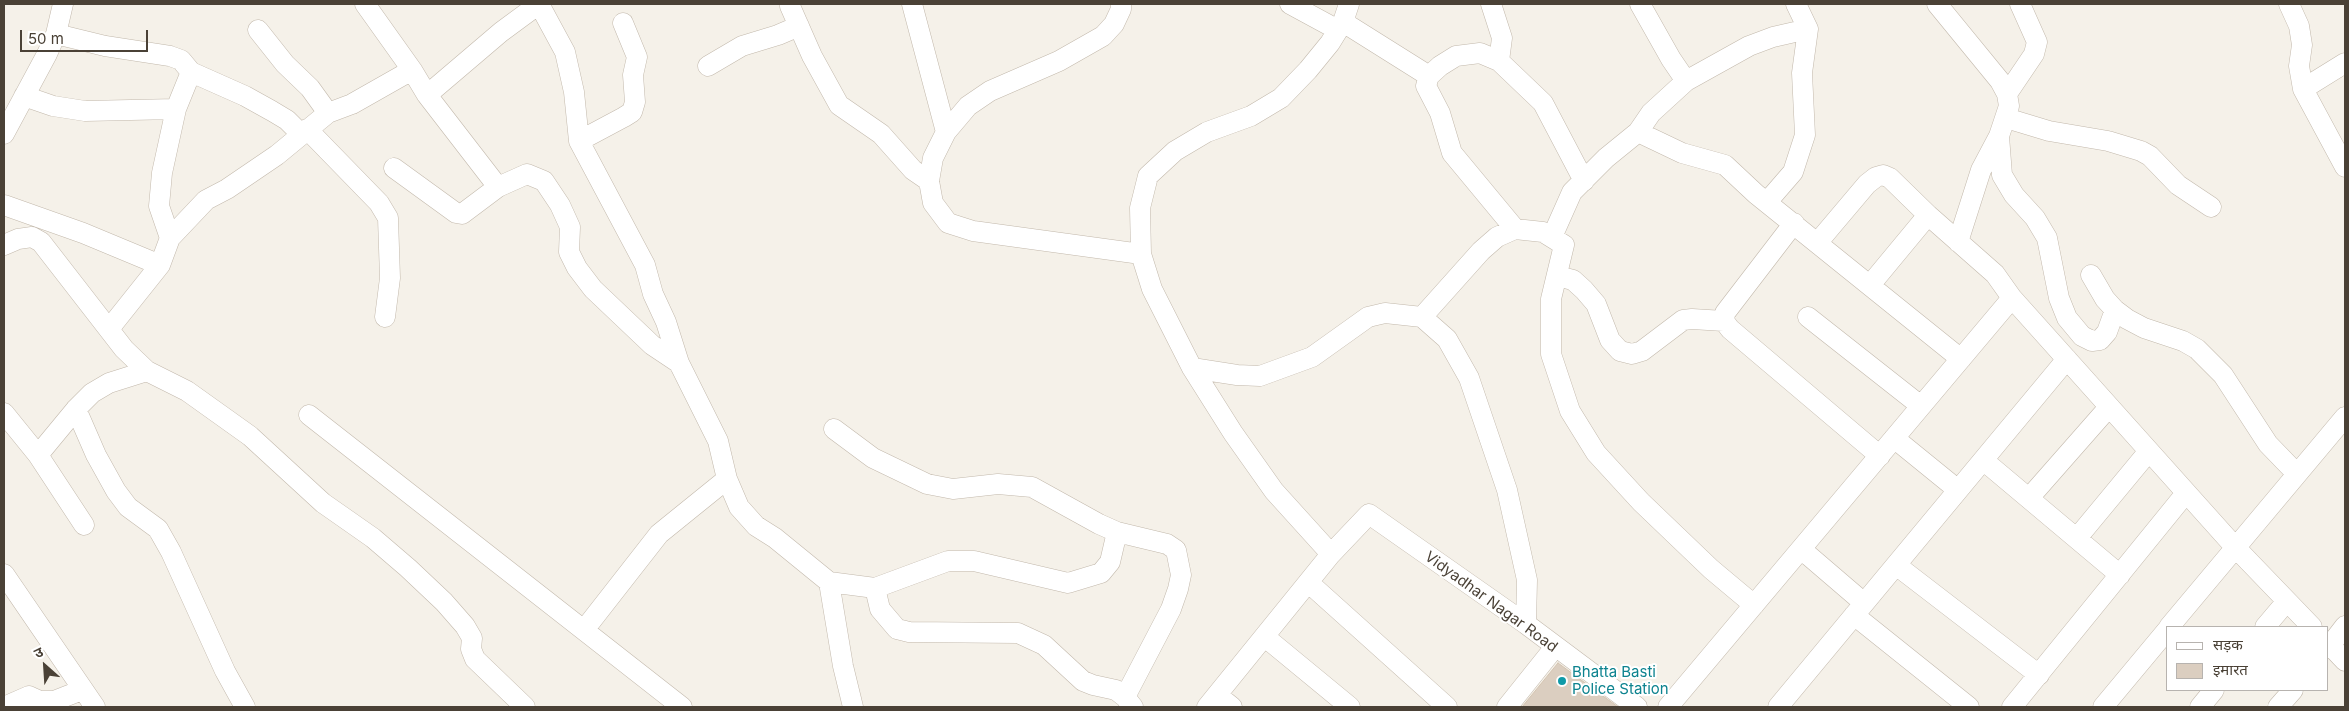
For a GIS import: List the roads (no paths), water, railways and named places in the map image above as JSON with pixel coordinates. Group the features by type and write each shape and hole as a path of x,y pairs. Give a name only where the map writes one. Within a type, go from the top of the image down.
{"street":[{"path":"4,134 56,34 63,4"},
{"path":"365,4 427,94 498,187"},
{"path":"427,94 501,32 539,4 565,52 574,92 579,141 645,265 652,294 666,322 679,363 718,441 727,479 739,507 756,526 775,538 829,582 874,588 948,561 974,561 1068,583 1101,573 1110,562 1117,532"},
{"path":"912,4 946,132"},
{"path":"1121,4 1121,9 1114,24 1104,36 1059,61 990,91 968,106 946,132 933,158 929,181 933,203 948,223 973,231 1141,254"},
{"path":"1290,4 1343,19 1429,76"},
{"path":"1491,4 1502,38 1499,61"},
{"path":"1640,4 1671,60 1686,81"},
{"path":"1767,202 1793,172 1805,135 1802,73 1808,29 1796,4"},
{"path":"1936,4 2000,81 2007,94 2009,106 2003,127 1981,170 1958,242"},
{"path":"2007,94 2034,54 2037,42 2020,4"},
{"path":"2289,4 2299,26 2302,45 2299,66 2303,89 2345,167"},
{"path":"790,6 812,56 839,105 881,134 913,170 929,181"},
{"path":"1219,703 1265,637 1331,554 1274,491 1233,434 1192,368 1152,289 1141,254 1140,208 1148,176 1175,151 1207,132 1251,116 1281,98 1308,70 1343,19"},
{"path":"579,141 632,112 636,102 633,76 637,57 623,23"},
{"path":"708,66 742,46 800,26"},
{"path":"1552,237 1572,192 1606,158 1638,132 1651,113 1686,81 1749,46 1773,37 1808,29"},
{"path":"258,30 285,64 310,88 328,113"},
{"path":"56,34 105,46 170,56 181,60 191,72 245,96 304,132 379,202 388,218 390,278 385,317"},
{"path":"1515,229 1452,153 1440,113 1426,86 1429,76 1440,66 1456,56 1480,53 1499,61 1544,103 1584,181"},
{"path":"2303,89 2345,63"},
{"path":"110,329 154,273 170,238 206,200 242,179 328,113 352,104 412,70"},
{"path":"170,238 159,206 162,172 176,109 191,72"},
{"path":"24,96 53,106 85,111 176,109"},
{"path":"2003,127 2049,131 2108,141 2141,151 2178,185 2211,207"},
{"path":"2003,127 2002,175 2014,195 2035,218 2047,238 2059,298 2067,318 2082,336 2092,341 2100,340 2106,332 2115,310"},
{"path":"1638,132 1682,153 1725,165 1767,202 1960,360"},
{"path":"394,168 456,213 462,214 480,198 498,187 527,174 544,181 560,205 570,226 569,252 577,268 593,289 652,345 679,363"},
{"path":"1818,242 1867,184 1876,176 1883,174 1890,178 1928,215 1995,274 2012,298 2186,493 2311,626"},
{"path":"4,205 83,233 154,273"},
{"path":"1870,285 1928,215"},
{"path":"1794,223 1725,313 1724,321 1730,329 1880,456"},
{"path":"1422,317 1481,251 1497,237 1515,229 1543,232 1564,245 1551,299 1551,354 1570,410 1596,453 1648,508 1710,568 1754,605"},
{"path":"4,246 18,239 32,237 42,242 124,349 146,371 187,391 250,436 323,503 374,538 408,568 444,602 465,626 472,638 472,649 475,659 525,707"},
{"path":"1557,276 1573,280 1596,304 1610,340 1620,351 1632,354 1642,351 1683,320 1724,321"},
{"path":"2091,276 2105,299 2115,310 2144,328 2183,341 2197,350 2223,375 2268,444 2296,474"},
{"path":"1668,707 2012,298"},
{"path":"1192,368 1237,375 1260,376 1312,357 1368,317 1385,313 1422,317 1446,339 1469,378 1507,490 1527,580 1526,624"},
{"path":"1808,317 1921,406"},
{"path":"1778,707 2066,359"},
{"path":"38,455 76,409 92,394 109,383 146,371"},
{"path":"2029,498 2109,407"},
{"path":"76,409 96,455 116,491 128,507 158,530 225,671 245,707"},
{"path":"4,413 38,455 84,525"},
{"path":"310,415 682,707"},
{"path":"2170,626 2345,417"},
{"path":"834,429 873,458 926,484 953,489 998,484 1032,487 1117,532 1167,544 1176,550 1181,575 1171,609 1129,702 1116,690 1093,686 1083,681 1044,645 1018,633 909,632 897,629 880,609 874,588"},
{"path":"1894,438 1958,490"},
{"path":"2076,538 2149,451"},
{"path":"1983,460 2120,575"},
{"path":"584,630 659,534 727,479"},
{"path":"2012,707 2186,493"},
{"name":"Vidyadhar Nagar Road","path":"1331,554 1369,514 1526,624 1637,707"},
{"path":"1801,549 1859,609 1969,707"},
{"path":"1896,565 2039,675"},
{"path":"4,574 32,612 95,707"},
{"path":"829,582 843,666 853,707"},
{"path":"1309,583 1447,707"},
{"path":"2266,626 2287,601"},
{"path":"2329,644 2345,626"},
{"path":"2103,707 2166,630"},
{"path":"1265,637 1350,707"},
{"path":"2329,646 2345,661"},
{"path":"1507,707 1555,647"},
{"path":"4,707 29,696 48,702 82,690"},
{"path":"2200,707 2213,691"},
{"path":"2278,707 2292,691"}],"place":[{"name":"Bhatta Basti Police Station","path":"1562,681"}]}
